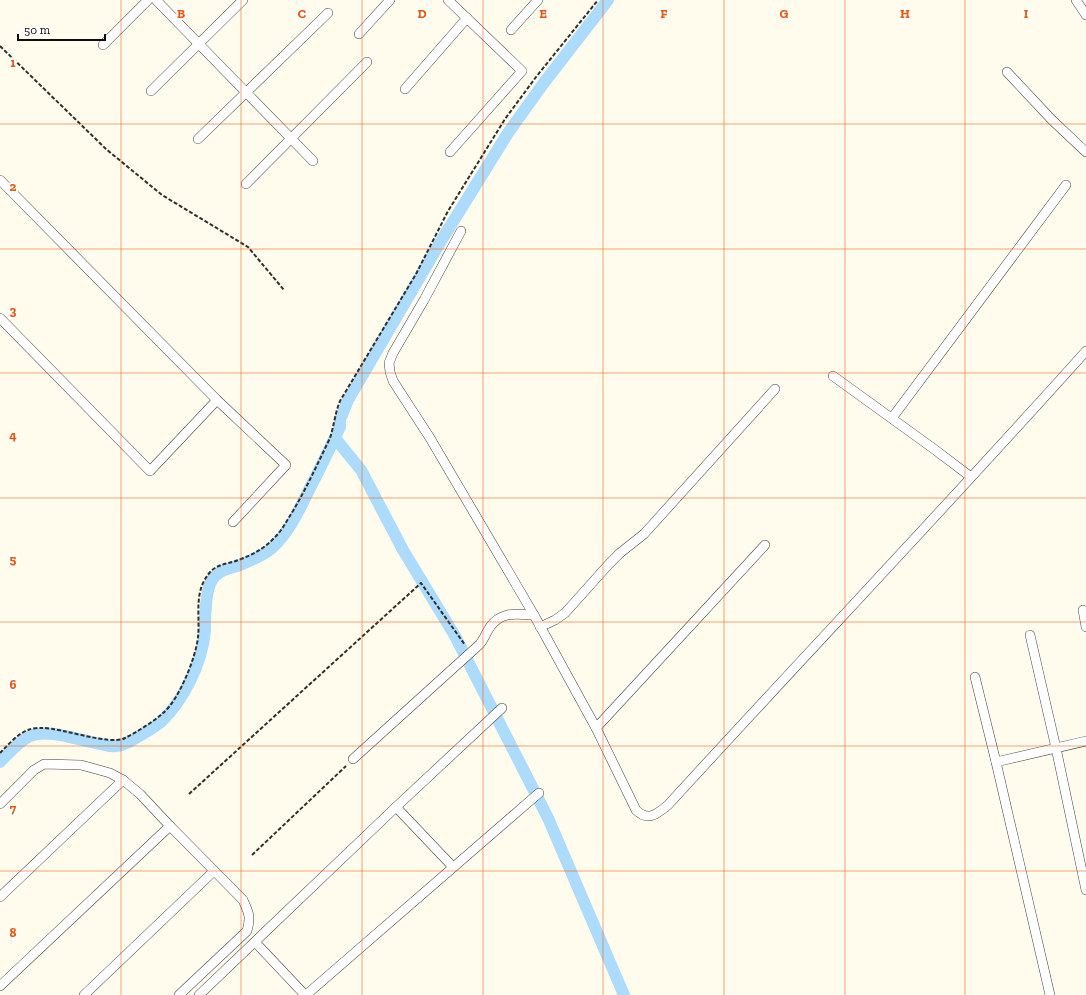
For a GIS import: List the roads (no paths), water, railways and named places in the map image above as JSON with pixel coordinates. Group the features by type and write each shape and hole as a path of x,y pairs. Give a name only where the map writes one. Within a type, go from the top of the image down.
{"street":[{"path":"103,45 148,0"},
{"path":"156,0 313,161"},
{"path":"151,91 243,0"},
{"path":"359,34 390,0"},
{"path":"448,0 522,71 450,152"},
{"path":"511,30 538,0"},
{"path":"1076,0 1086,15"},
{"path":"198,138 328,13"},
{"path":"405,89 467,18"},
{"path":"246,184 366,62"},
{"path":"1007,72 1052,120 1086,152"},
{"path":"0,180 217,400 286,465 233,522"},
{"path":"892,418 1066,185"},
{"path":"461,231 424,300 392,354 389,363 390,372 393,381 430,438 534,615 596,728 636,810 645,816 652,816 668,805 1086,351"},
{"path":"0,318 150,471 217,400"},
{"path":"833,376 971,477"},
{"path":"540,627 555,620 565,613 609,564 644,534 775,389"},
{"path":"596,728 765,545"},
{"path":"1082,610 1086,627"},
{"path":"353,759 480,644 493,624 505,615 534,615"},
{"path":"1030,635 1086,890"},
{"path":"975,677 1050,995"},
{"path":"200,995 396,806 502,708"},
{"path":"996,762 1086,741"},
{"path":"0,804 34,770 44,764 81,765 110,773 124,780 140,794 243,900 248,910 250,920 247,931 180,995"},
{"path":"0,897 124,780"},
{"path":"255,942 306,995 539,793"},
{"path":"396,806 453,867"},
{"path":"0,986 170,826"},
{"path":"84,995 214,871"}],"waterway":[{"path":"0,762 22,741 30,736 38,734 55,734 110,746 123,745 161,722 177,703 196,668 200,656 205,631 205,612 208,591 212,580 217,574 224,570 248,562 269,551 289,528 340,427 340,420 348,400 441,241 508,133 543,84 608,0"},
{"path":"335,438 361,470 403,550 455,636 548,818 624,995"}]}
